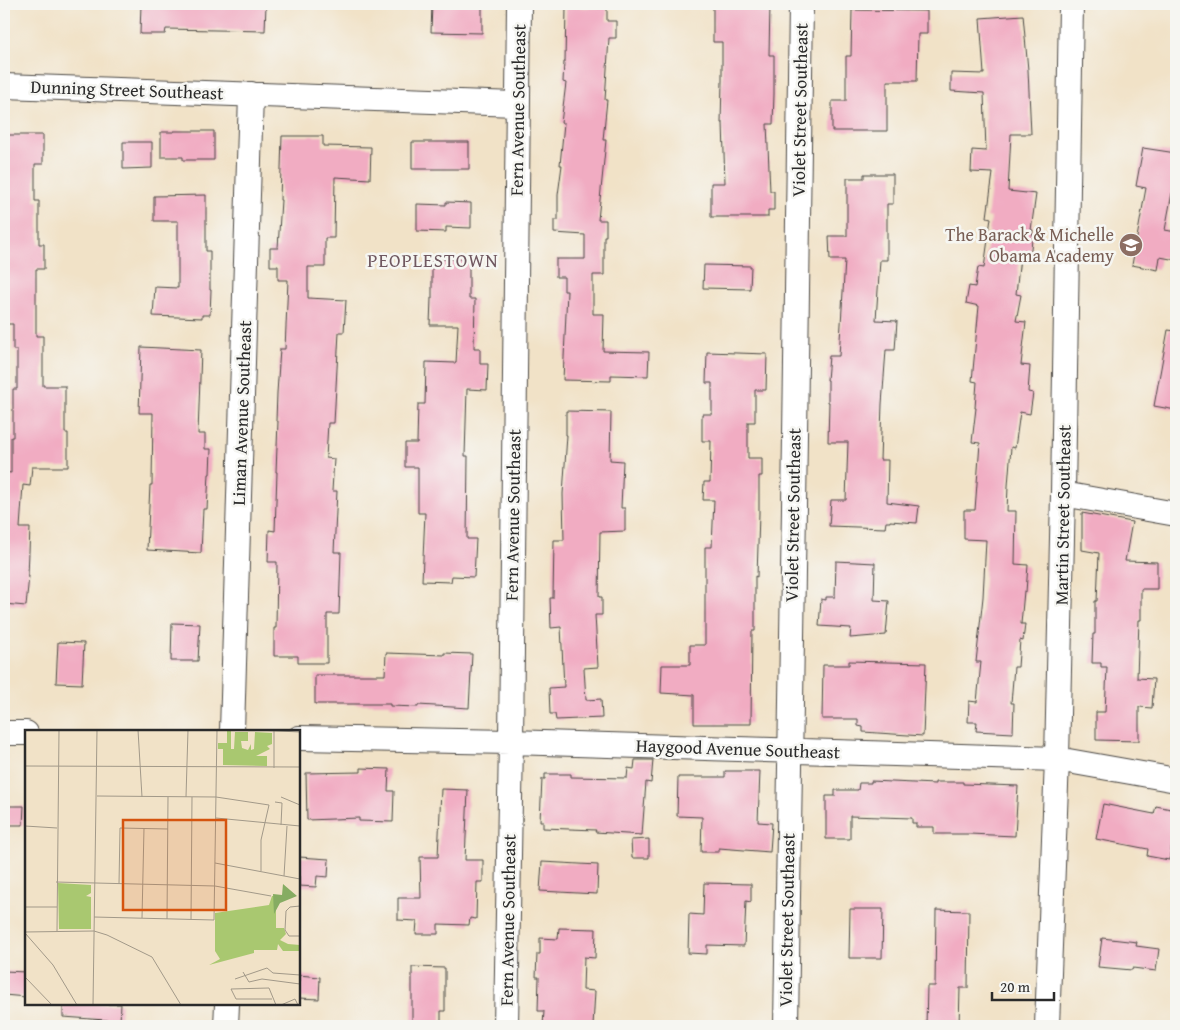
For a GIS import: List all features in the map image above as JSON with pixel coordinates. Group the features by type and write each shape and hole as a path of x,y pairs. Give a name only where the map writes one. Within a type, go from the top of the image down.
{"street":[{"name":"Fern Avenue Southeast","path":"506,1026 519,4"},
{"name":"Violet Street Southeast","path":"786,1026 801,4"},
{"name":"Martin Street Southeast","path":"1047,1026 1057,759 1071,4"},
{"name":"Dunning Street Southeast","path":"4,86 517,104"},
{"name":"Liman Avenue Southeast","path":"232,730 251,94"},
{"path":"1063,494 1176,514"},
{"path":"4,733 25,733"},
{"name":"Haygood Avenue Southeast","path":"300,738 511,742 1057,759 1176,780"},
{"path":"226,1026 227,1005"}],"building":[{"path":"141,4 266,4 265,31 166,29 165,34 140,34"},
{"path":"432,4 482,4 482,33 431,32"},
{"path":"713,4 770,4 769,55 774,55 774,94 773,124 767,124 770,191 774,191 774,210 768,210 768,217 711,217 711,183 725,183 723,123 721,123 722,42 713,42"},
{"path":"566,7 607,8 607,21 616,21 616,38 609,38 605,100 607,100 603,140 606,140 598,220 606,220 604,275 593,275 593,314 604,314 603,351 649,352 648,376 611,375 611,381 563,380 567,291 564,291 564,277 556,277 556,259 585,259 585,235 554,233 554,220 558,220 558,195 562,165 560,165 564,123 561,123 566,83 563,82"},
{"path":"852,10 927,11 927,34 918,34 917,81 887,81 887,131 832,131 832,101 846,101 846,56 851,56"},
{"path":"1023,15 1031,134 1011,134 1008,191 1036,194 1031,230 1033,230 1030,258 1020,257 1016,294 1021,295 1016,321 1026,322 1021,365 1030,366 1028,392 1033,393 1030,414 1020,412 1015,448 1011,447 1008,486 1007,511 1016,511 1015,564 1028,565 1021,624 1025,624 1023,641 1020,640 1018,667 1014,667 1011,703 1014,703 1013,733 976,731 977,722 968,722 969,701 977,702 981,662 976,662 983,597 986,540 964,539 964,510 975,510 980,443 972,442 977,382 972,381 979,306 966,303 969,286 975,287 978,267 984,268 991,218 987,217 993,173 971,172 972,150 986,151 984,93 951,91 951,73 984,74 980,18"},
{"path":"214,131 214,160 183,160 183,157 161,157 161,132"},
{"path":"4,135 43,135 43,164 35,164 35,201 39,201 39,244 44,244 44,269 36,269 36,336 43,336 43,386 65,386 65,433 68,433 68,467 32,467 30,486 23,485 20,528 30,528 26,606 4,604 4,472 11,473 13,389 17,389 17,350 13,350 13,324 4,324"},
{"path":"282,136 323,136 323,146 371,147 370,179 335,177 334,238 325,238 325,267 308,267 308,298 346,300 344,332 339,332 334,423 328,423 326,458 334,459 332,491 337,491 334,552 341,552 339,614 327,614 327,663 298,663 298,656 274,656 277,562 268,562 269,530 275,531 277,393 280,349 285,349 288,280 278,280 278,266 270,266 270,248 278,248"},
{"path":"123,142 152,142 152,168 123,169"},
{"path":"412,142 469,142 469,169 412,169"},
{"path":"1143,148 1176,153 1176,194 1172,193 1165,230 1176,232 1176,260 1160,257 1158,270 1132,265 1146,188 1136,186"},
{"path":"864,174 893,174 893,204 887,204 887,260 880,260 876,320 897,321 895,350 886,350 880,460 888,460 887,502 919,506 917,523 890,521 886,522 885,528 829,526 831,500 846,500 848,442 828,442 829,402 827,380 829,356 839,356 845,260 830,260 829,236 847,236 847,178 864,178"},
{"path":"206,195 206,251 210,251 210,315 202,315 202,318 153,316 155,287 178,288 178,221 154,221 154,196"},
{"path":"446,202 471,203 471,228 446,227 446,232 417,231 417,204 446,205"},
{"path":"432,259 469,259 469,299 475,299 474,348 480,348 480,364 488,364 487,390 467,389 465,456 468,456 467,539 476,539 474,577 452,576 451,582 422,581 425,513 418,513 418,467 405,467 405,443 417,443 418,404 425,404 426,362 456,363 458,325 430,325"},
{"path":"704,265 751,266 750,289 703,288"},
{"path":"1168,330 1176,331 1176,410 1154,406"},
{"path":"141,347 201,350 198,434 205,434 205,449 211,449 207,509 203,509 201,553 147,550 150,485 152,485 153,413 139,413"},
{"path":"707,352 767,354 766,390 755,390 755,422 748,422 748,458 762,458 762,476 759,476 755,631 752,631 751,724 694,724 694,695 661,693 662,665 690,665 690,645 705,645 705,547 712,547 714,500 703,500 704,482 710,482 711,441 702,441 702,414 712,414 712,383 706,383"},
{"path":"566,411 611,412 610,460 623,461 621,508 625,508 625,531 600,532 599,597 602,597 602,615 595,615 598,667 584,668 586,700 601,699 602,718 556,720 555,714 550,714 549,688 564,687 561,627 551,628 550,598 553,598 554,540 564,540 563,494 567,435"},
{"path":"1082,513 1132,522 1125,561 1157,562 1157,589 1141,589 1137,678 1154,679 1152,708 1139,707 1139,741 1096,740 1096,712 1105,712 1107,667 1101,667 1101,663 1092,663 1099,553 1082,550"},
{"path":"836,561 875,563 874,600 889,601 886,635 850,638 851,628 819,626 821,599 826,600 826,597 835,597"},
{"path":"172,623 200,624 198,661 171,661"},
{"path":"58,642 84,643 82,684 56,683"},
{"path":"386,653 472,654 469,708 418,705 418,707 390,706 390,704 315,704 315,675 385,675"},
{"path":"849,661 926,663 923,736 863,732 863,727 858,726 858,719 822,719 823,665 849,665"},
{"path":"635,760 653,760 651,783 646,782 642,835 595,832 596,830 543,828 543,821 540,821 542,779 545,779 545,774 571,774 571,777 627,778 628,768 634,769"},
{"path":"361,768 389,769 388,791 394,791 393,822 359,821 359,818 307,820 306,773 361,772"},
{"path":"725,771 760,771 758,822 772,823 770,852 719,848 719,852 701,852 702,817 677,816 678,777 725,777"},
{"path":"871,781 935,784 935,782 963,782 963,784 1018,786 1015,836 934,834 934,827 916,827 916,823 912,823 912,818 850,816 850,839 826,839 826,796 835,796 835,790 858,790 859,783 871,783"},
{"path":"441,789 468,790 465,860 483,860 483,882 477,882 476,919 470,918 469,925 438,924 438,934 416,934 417,921 398,920 398,898 421,898 420,857 438,857"},
{"path":"1103,804 1154,814 1156,806 1176,810 1176,821 1169,860 1147,856 1148,849 1096,839"},
{"path":"4,806 24,806 23,825 4,825"},
{"path":"649,839 649,858 632,858 631,840"},
{"path":"300,857 329,859 328,877 317,876 316,887 300,886"},
{"path":"542,862 598,865 597,894 540,891"},
{"path":"704,883 751,884 751,902 746,901 744,946 707,945 707,954 688,953 689,914 703,915"},
{"path":"850,909 883,909 882,958 849,958"},
{"path":"936,910 969,911 968,988 960,988 959,1026 926,1026 927,986 935,986"},
{"path":"559,928 596,929 595,958 584,957 583,990 595,991 593,1026 543,1026 544,1011 538,1011 539,977 536,977 537,954 540,954 540,938 558,939"},
{"path":"1102,938 1137,942 1136,946 1159,949 1156,971 1098,967"},
{"path":"412,967 445,968 445,1011 441,1011 441,1026 412,1026"},
{"path":"4,971 25,972 25,997 4,995"},
{"path":"300,975 320,977 319,999 300,998"},
{"path":"63,1005 121,1005 120,1021 63,1017"}],"place":[{"name":"The Barack & Michelle Obama Academy","path":"1131,245"}],"district":[{"name":"PEOPLESTOWN","path":"433,260"}]}
